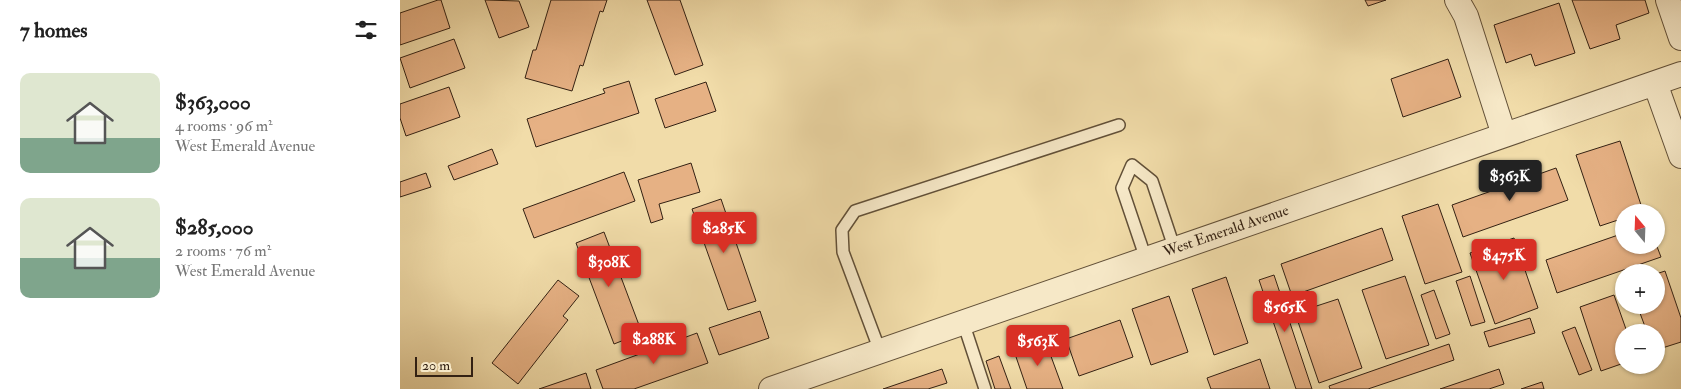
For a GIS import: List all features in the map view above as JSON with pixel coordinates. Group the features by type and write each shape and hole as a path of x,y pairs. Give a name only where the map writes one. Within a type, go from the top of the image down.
{"street":[{"path":"1457,0 1466,16 1504,135"},
{"path":"1668,0 1681,38"},
{"name":"West Emerald Avenue","path":"771,389 1681,74"},
{"path":"1655,83 1681,156"}],"lane":[{"path":"880,351 842,252 842,230 855,211 1119,125"},
{"path":"1146,259 1122,188 1132,164 1152,181 1175,250"},
{"path":"963,322 985,389"}],"building":[{"path":"441,0 450,28 400,45 400,13"},
{"path":"485,0 519,1 529,27 499,38"},
{"path":"551,0 607,0 603,12 600,11 583,66 580,65 572,91 525,78 533,50 536,50"},
{"path":"647,0 680,0 703,65 675,75"},
{"path":"1365,0 1386,0 1368,6"},
{"path":"1572,0 1645,0 1649,13 1616,25 1620,39 1590,49"},
{"path":"1559,3 1575,53 1535,66 1531,54 1506,63 1494,25"},
{"path":"454,39 465,68 410,88 400,58"},
{"path":"1448,59 1461,97 1403,117 1391,79"},
{"path":"629,81 639,113 536,147 527,119 605,93 603,89"},
{"path":"706,82 716,111 665,128 655,99"},
{"path":"449,87 460,117 406,136 400,118 400,104"},
{"path":"1620,141 1641,204 1615,204 1615,221 1600,226 1576,155"},
{"path":"492,149 498,164 454,180 448,166"},
{"path":"691,163 700,192 659,204 663,219 651,223 638,180"},
{"path":"1556,168 1568,200 1463,237 1452,205"},
{"path":"624,172 635,201 534,238 523,209"},
{"path":"426,173 431,187 400,197 400,182"},
{"path":"721,199 756,301 728,310 692,209"},
{"path":"1438,204 1462,272 1425,284 1402,216"},
{"path":"1382,228 1393,260 1292,296 1281,264"},
{"path":"604,232 642,333 614,344 576,243"},
{"path":"1615,236 1615,254 1660,254 1661,257 1641,264 1615,264 1615,273 1557,293 1546,260"},
{"path":"1514,238 1538,308 1495,324 1470,253"},
{"path":"1665,271 1681,318 1681,342 1665,347 1665,324 1644,324 1640,314 1665,314"},
{"path":"1274,275 1312,389 1296,389 1259,280"},
{"path":"1405,276 1429,345 1386,359 1362,290"},
{"path":"1470,276 1485,322 1471,326 1456,281"},
{"path":"1226,277 1248,343 1214,355 1192,289"},
{"path":"558,280 579,296 563,316 568,320 518,384 492,363"},
{"path":"1434,290 1450,334 1436,339 1421,295"},
{"path":"1614,295 1615,314 1621,314 1624,324 1615,324 1615,366 1601,371 1580,307"},
{"path":"1169,296 1188,352 1151,365 1132,309"},
{"path":"1338,299 1362,368 1319,383 1295,313"},
{"path":"760,311 769,338 719,355 709,328"},
{"path":"1530,318 1535,333 1489,347 1484,332"},
{"path":"1120,320 1133,357 1079,376 1066,339"},
{"path":"1575,327 1592,370 1579,375 1562,332"},
{"path":"697,333 708,363 634,389 603,389 596,370"},
{"path":"1045,340 1063,389 1027,389 1014,351"},
{"path":"1449,344 1454,360 1368,389 1330,389 1329,386"},
{"path":"999,356 1011,389 995,389 986,361"},
{"path":"1260,359 1270,389 1211,389 1207,378"},
{"path":"942,369 947,383 928,389 883,389"},
{"path":"1499,369 1504,384 1489,389 1440,389"},
{"path":"586,373 591,389 539,389"},
{"path":"1542,382 1544,389 1521,389"}]}
